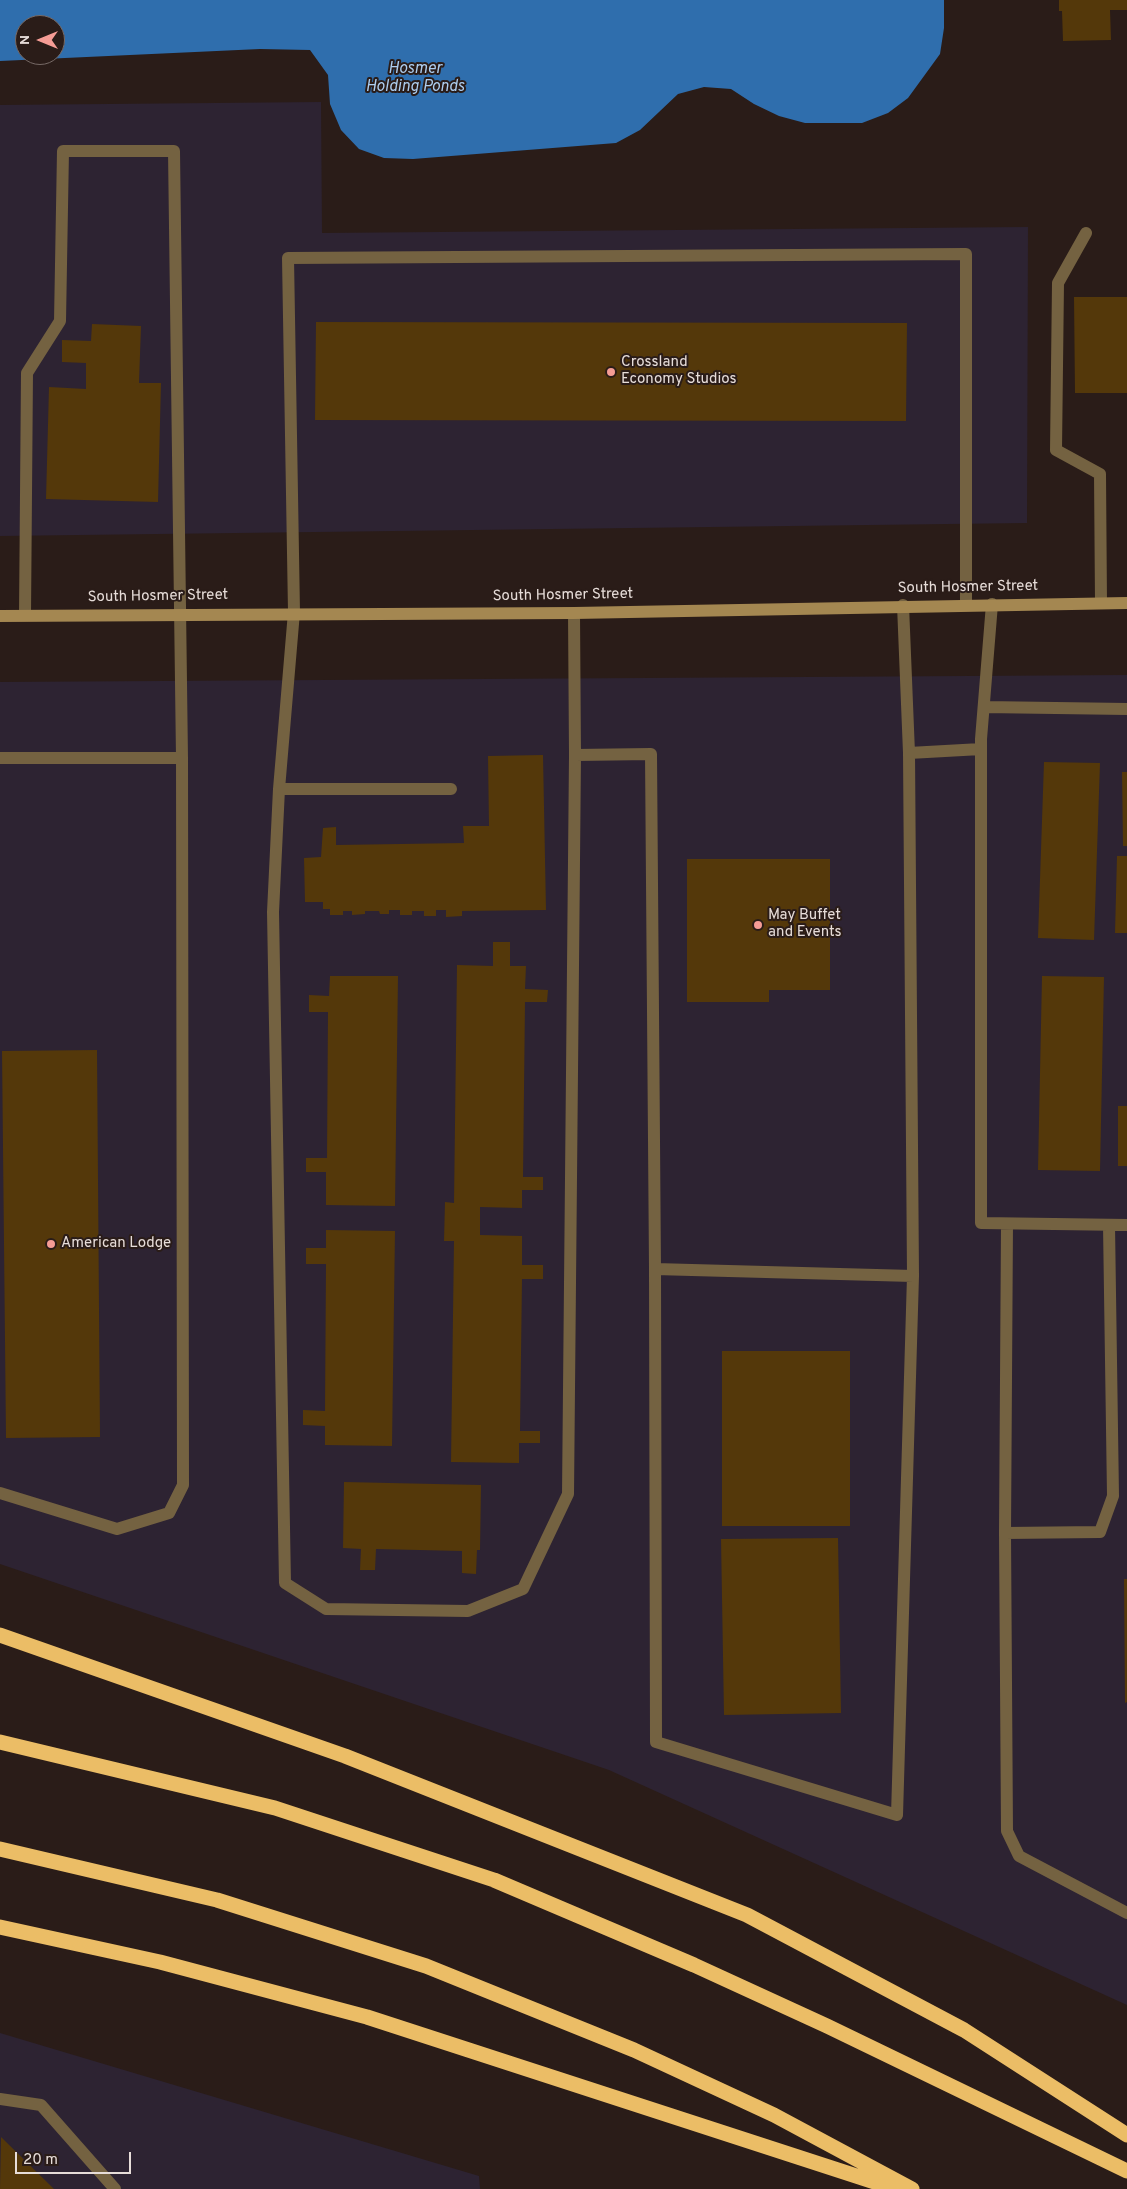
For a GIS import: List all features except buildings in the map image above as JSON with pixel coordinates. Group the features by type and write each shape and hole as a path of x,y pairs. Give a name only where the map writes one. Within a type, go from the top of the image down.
{"highway":[{"path":"0,1635 345,1756 747,1915 964,2030 1127,2135"},
{"path":"0,1742 275,1808 494,1880 694,1965 818,2022 1127,2171"},
{"path":"0,1849 217,1900 426,1966 643,2054 774,2115 912,2189"},
{"path":"0,1927 160,1962 367,2017 896,2189"}],"main road":[{"name":"South Hosmer Street","path":"0,616 294,612 574,613 903,605 1127,603"}],"lane":[{"path":"0,1493 117,1529 169,1513 183,1485 182,758 174,151 63,151 60,321 27,373 25,615"},
{"path":"1086,233 1058,283 1056,450 1100,474 1101,603"},
{"path":"574,613 575,755 568,1494 522,1589 468,1611 326,1609 285,1583 273,912 279,789 294,612 288,258 966,254 966,605"},
{"path":"992,604 981,749 981,1223 1127,1225"},
{"path":"575,755 651,754 656,1742 897,1815 913,1276 909,753 903,605"},
{"path":"984,707 1127,709"},
{"path":"909,753 981,749"},
{"path":"0,758 182,758"},
{"path":"279,789 451,789"},
{"path":"1007,1224 1005,1533 1007,1830 1020,1856 1127,1914"},
{"path":"1005,1533 1100,1532 1113,1496 1109,1225"},
{"path":"654,1269 913,1276"},
{"path":"0,2099 41,2104 115,2189"}],"shaded area":[{"path":"321,102 322,233 1028,227 1027,523 0,536 0,105"},
{"path":"1127,675 1127,2005 609,1770 0,1564 0,682"},
{"path":"0,2033 479,2176 480,2189 0,2189"}],"water":[{"name":"Hosmer Holding Ponds","path":"0,0 944,0 944,28 940,54 908,98 888,113 862,123 805,123 779,116 754,104 731,89 704,87 678,94 640,130 616,143 413,159 384,158 359,149 341,130 330,104 328,75 310,50 260,49 65,58 65,15 15,15 15,60 0,61"}],"place":[{"name":"Crossland Economy Studios","path":"611,372"},
{"name":"May Buffet and Events","path":"758,925"},
{"name":"American Lodge","path":"51,1244"}]}
